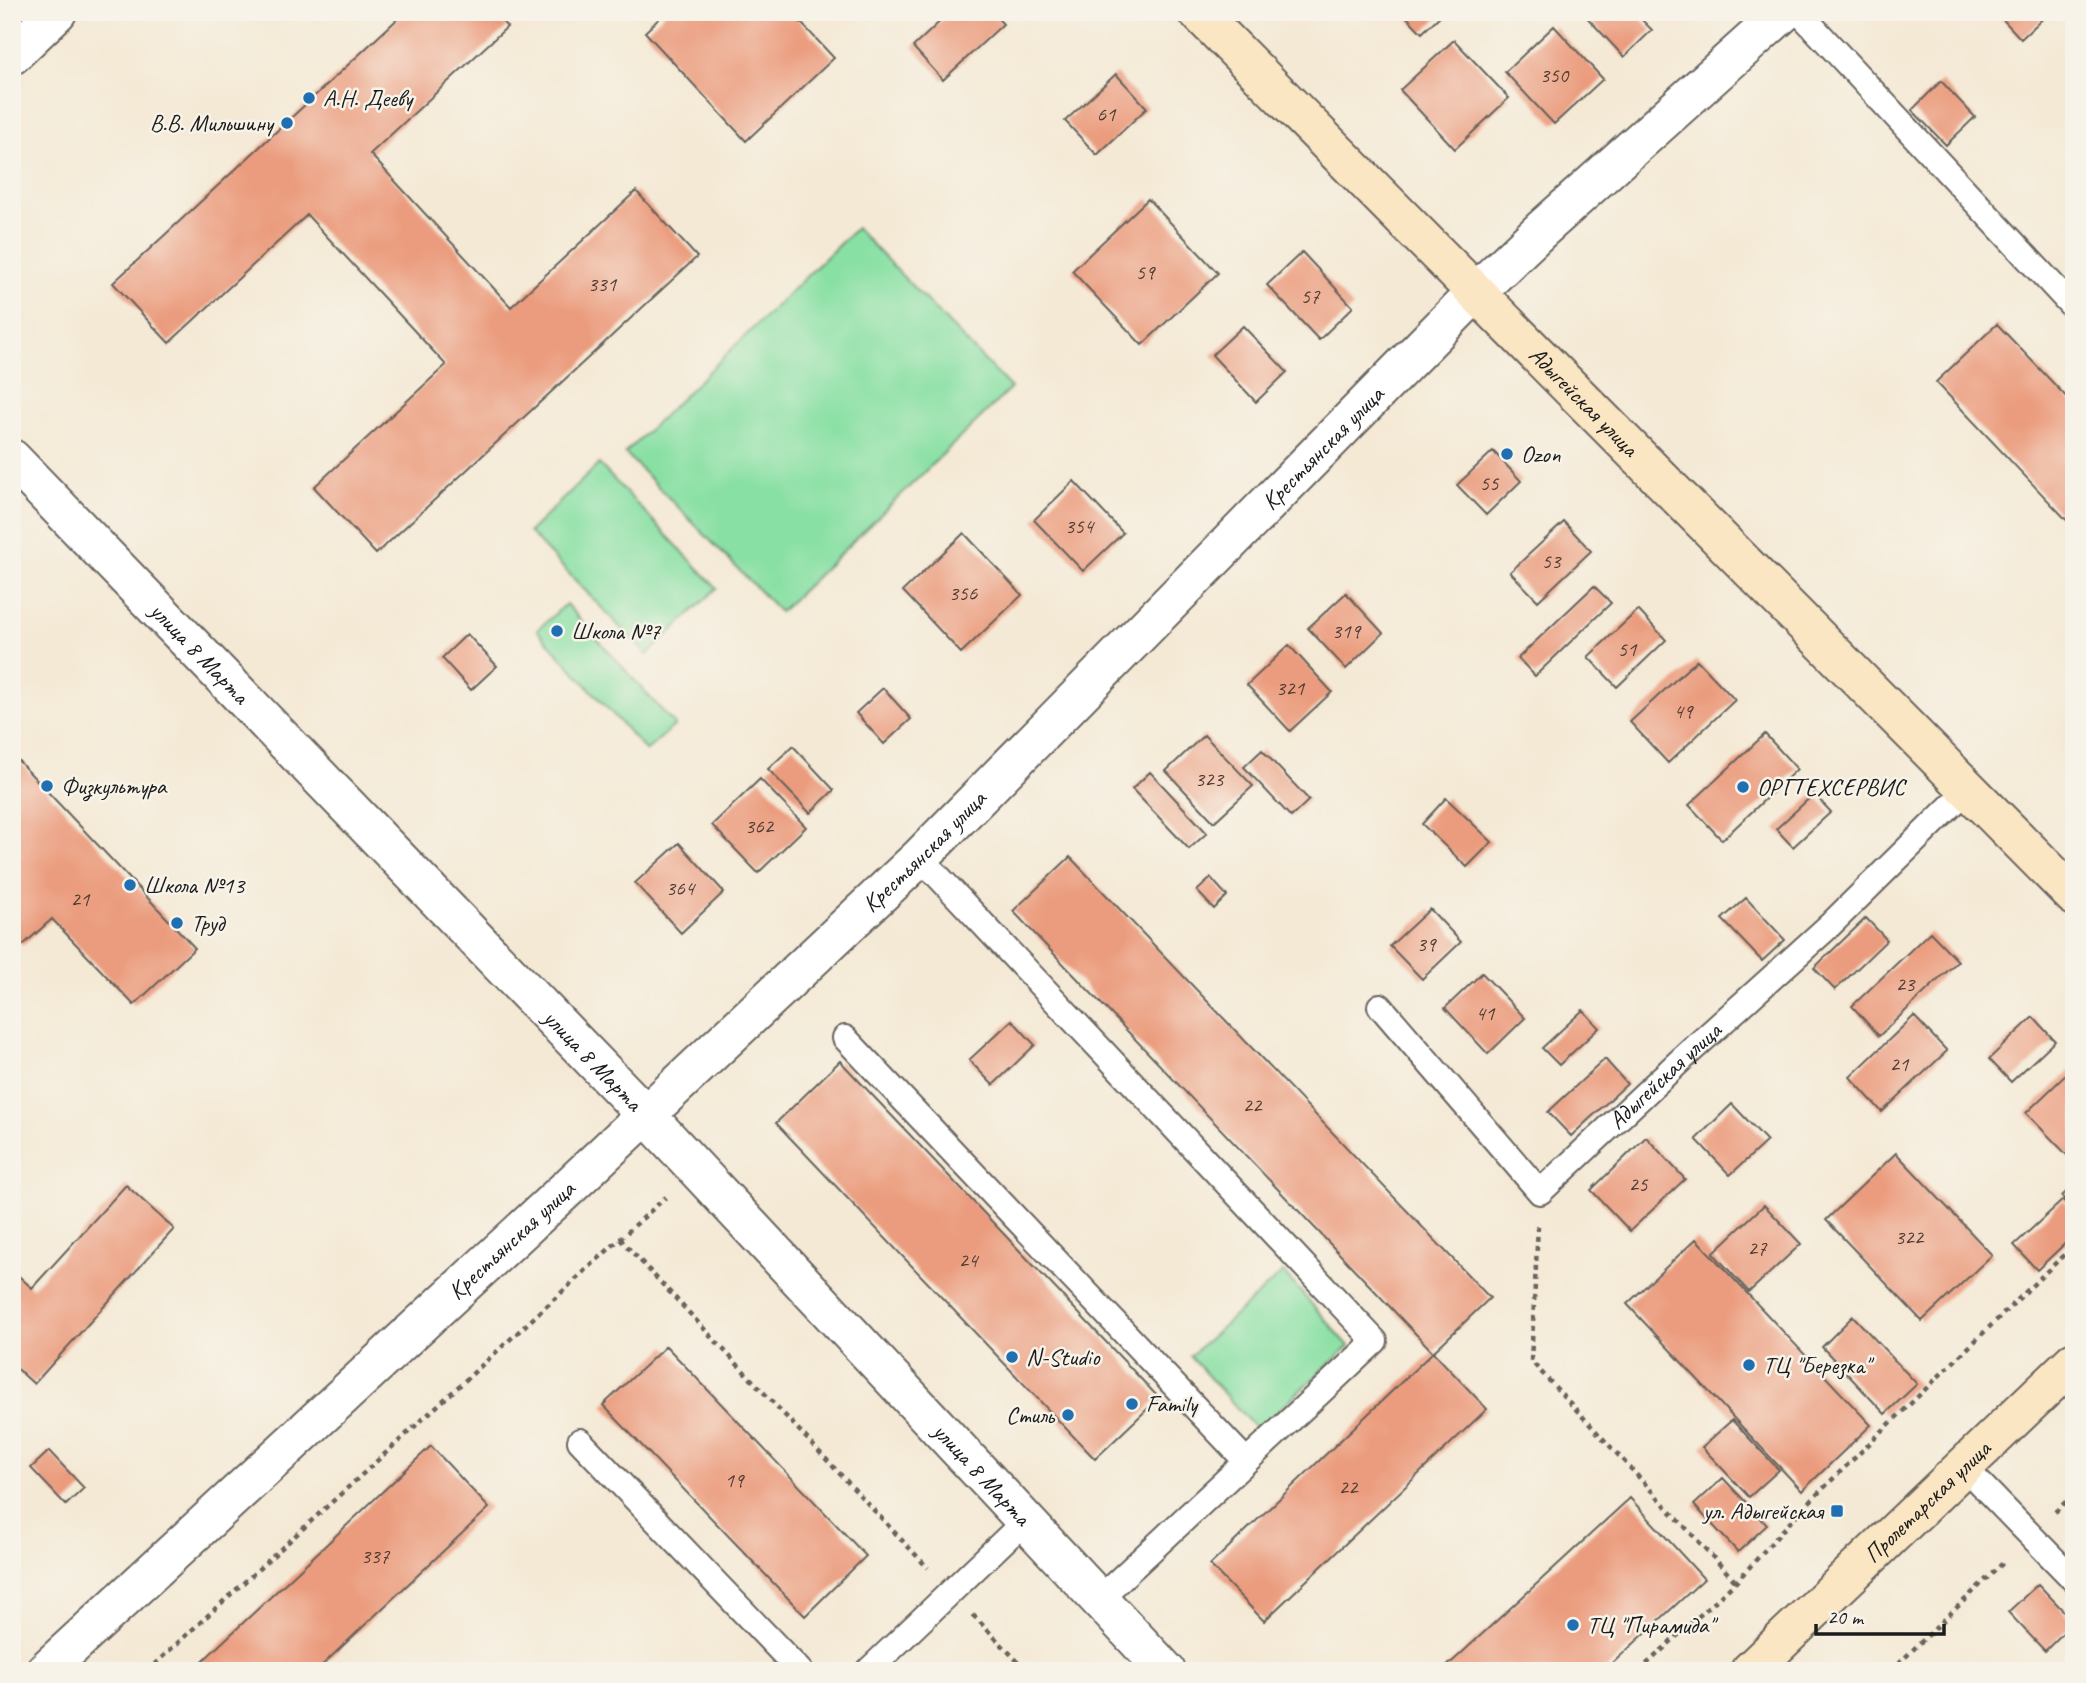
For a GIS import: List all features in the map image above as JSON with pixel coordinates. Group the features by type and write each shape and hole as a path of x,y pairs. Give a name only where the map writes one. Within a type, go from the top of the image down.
{"main road":[{"name":"Адыгейская улица","path":"1198,12 2074,896"},
{"name":"Пролетарская улица","path":"1751,1671 2074,1361"}],"street":[{"path":"12,55 57,12"},
{"name":"Крестьянская улица","path":"45,1671 920,857 1477,292 1541,230 1784,12"},
{"name":"улица 8 Марта","path":"12,458 645,1114 1166,1671"}],"lane":[{"path":"1799,12 2074,308"},
{"name":"Адыгейская улица","path":"1540,1192 1829,926 1969,789"},
{"path":"920,857 1375,1341 1099,1599"},
{"path":"1380,1006 1540,1192"},
{"path":"845,1038 1246,1461"},
{"path":"580,1441 800,1671"},
{"path":"1964,1467 2074,1580"},
{"path":"869,1671 1026,1520"}],"path":[{"path":"147,1671 696,1168"},
{"path":"1540,1192 1531,1361 1736,1582"},
{"path":"620,1239 1027,1671"},
{"path":"1639,1671 1736,1582 1803,1507 2074,1245"},
{"path":"1891,1671 2074,1494"}],"green space":[{"path":"856,228 1011,388 780,612 625,453"},
{"path":"599,464 717,588 647,655 529,532"},
{"path":"566,604 675,725 646,751 537,630"},
{"path":"1283,1272 1349,1346 1257,1430 1190,1356"}],"building":[{"path":"405,12 494,12 507,27 370,154 511,307 636,191 697,257 376,554 314,487 446,365 307,215 169,343 113,283"},
{"path":"666,12 791,12 834,58 746,141 645,32"},
{"path":"950,12 992,12 1003,24 943,80 913,47"},
{"path":"1402,12 1444,12 1422,33"},
{"path":"1582,12 1634,12 1652,30 1624,57"},
{"path":"1996,12 2050,12 2021,39"},
{"path":"1554,26 1603,79 1554,124 1505,72"},
{"path":"1454,40 1509,98 1455,149 1400,90"},
{"path":"1116,74 1147,108 1097,155 1065,121"},
{"path":"1941,81 1975,117 1946,145 1912,110"},
{"path":"1148,199 1218,273 1142,345 1072,271"},
{"path":"1302,252 1353,307 1319,340 1267,285"},
{"path":"1997,324 2074,405 2074,528 1936,382"},
{"path":"1243,326 1287,372 1256,402 1212,355"},
{"path":"1493,451 1521,481 1486,515 1457,485"},
{"path":"1074,481 1123,533 1083,571 1034,520"},
{"path":"1564,522 1591,551 1538,601 1510,572"},
{"path":"964,533 1022,595 961,653 903,591"},
{"path":"1594,586 1611,603 1535,676 1518,658"},
{"path":"1346,593 1383,633 1346,669 1308,628"},
{"path":"1638,610 1666,640 1617,687 1588,657"},
{"path":"467,634 497,666 471,690 442,658"},
{"path":"1289,645 1332,692 1290,731 1247,685"},
{"path":"1697,660 1735,700 1668,763 1630,722"},
{"path":"883,688 911,719 884,744 856,713"},
{"name":"ОРГТЕХСЕРВИС","path":"1765,734 1797,769 1722,840 1689,805"},
{"path":"1204,735 1253,786 1214,822 1166,771"},
{"path":"793,746 834,790 810,813 768,769"},
{"path":"1262,750 1309,800 1291,817 1244,767"},
{"path":"12,754 195,948 134,1005 52,919 23,945 12,934 12,879 17,875 12,870"},
{"path":"1150,772 1207,833 1189,849 1132,789"},
{"path":"760,779 806,827 758,873 712,825"},
{"path":"1814,794 1831,812 1793,847 1776,829"},
{"path":"1446,798 1492,842 1467,867 1422,824"},
{"path":"679,843 724,892 681,933 635,883"},
{"path":"1070,857 1490,1298 1433,1352 1013,911"},
{"path":"1211,878 1227,896 1214,909 1197,891"},
{"path":"1746,898 1785,940 1762,961 1722,919"},
{"path":"1430,909 1461,942 1422,979 1390,946"},
{"path":"1866,918 1887,940 1835,990 1814,968"},
{"path":"1930,932 1958,961 1879,1036 1852,1006"},
{"path":"1482,973 1525,1018 1488,1054 1445,1008"},
{"path":"1583,1010 1599,1028 1559,1065 1542,1048"},
{"path":"1914,1016 1947,1051 1882,1112 1850,1077"},
{"path":"2033,1017 2055,1041 2011,1082 1989,1059"},
{"path":"1012,1020 1035,1045 993,1085 969,1060"},
{"path":"1605,1059 1627,1084 1571,1136 1548,1112"},
{"path":"840,1061 1159,1398 1095,1459 776,1123"},
{"path":"2074,1067 2074,1162 2026,1113"},
{"path":"1732,1104 1767,1141 1730,1175 1696,1139"},
{"path":"1646,1137 1685,1179 1630,1231 1591,1190"},
{"path":"1896,1153 1992,1255 1922,1321 1826,1220"},
{"path":"126,1185 174,1229 34,1384 12,1364 12,1270 32,1288"},
{"path":"2074,1185 2074,1209 2062,1196"},
{"path":"2063,1200 2074,1212 2074,1235 2037,1270 2014,1245"},
{"path":"1764,1205 1801,1244 1749,1292 1713,1253"},
{"name":"ТЦ \"Березка\"","path":"1696,1239 1871,1425 1802,1491 1627,1304"},
{"path":"1853,1316 1917,1384 1885,1414 1822,1347"},
{"path":"666,1346 866,1556 805,1616 603,1405"},
{"path":"1433,1352 1487,1409 1264,1621 1210,1565"},
{"path":"1732,1420 1779,1470 1749,1497 1702,1447"},
{"path":"431,1446 489,1508 316,1671 192,1671"},
{"path":"49,1451 84,1488 66,1505 31,1468"},
{"path":"1723,1478 1767,1525 1738,1552 1694,1505"},
{"name":"ТЦ \"Пирамида\"","path":"1630,1498 1704,1579 1604,1671 1442,1671"},
{"path":"2038,1584 2074,1622 2045,1651 2008,1612"}],"place":[{"name":"А.Н. Дееву","path":"309,98"},
{"name":"В.В. Мильшину","path":"287,123"},
{"name":"Ozon","path":"1507,454"},
{"name":"Школа №7","path":"557,631"},
{"name":"Физкультура","path":"47,786"},
{"name":"ОРГТЕХСЕРВИС","path":"1743,787"},
{"name":"Школа №13","path":"130,885"},
{"name":"Труд","path":"177,923"},
{"name":"N-Studio","path":"1012,1357"},
{"name":"ТЦ \"Березка\"","path":"1749,1365"},
{"name":"Family","path":"1132,1404"},
{"name":"Стиль","path":"1068,1415"},
{"name":"ул. Адыгейская","path":"1837,1511"},
{"name":"ТЦ \"Пирамида\"","path":"1573,1625"}]}
